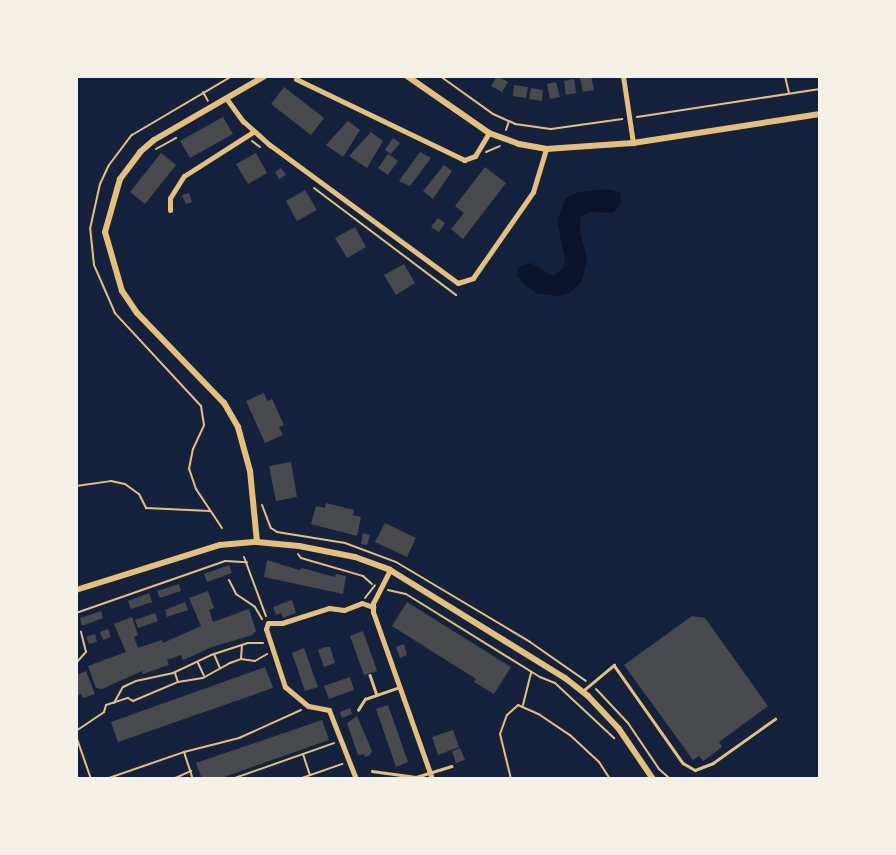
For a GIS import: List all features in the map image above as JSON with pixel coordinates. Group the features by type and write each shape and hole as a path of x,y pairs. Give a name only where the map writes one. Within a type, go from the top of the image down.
{"street":[{"path":"257,542 250,471 238,427 224,403 137,313 122,291 105,232 120,179 140,152 265,76"},
{"path":"407,76 489,133 519,144 546,149 633,143 820,114"},
{"path":"623,76 633,143"},
{"path":"296,79 464,160 475,156 489,133"},
{"path":"226,98 253,132 458,283 473,278 533,192 546,149"},
{"path":"170,210 170,198 184,176 253,132"},
{"path":"76,590 194,551 257,542 299,546 355,557 390,570 544,664 582,692 619,730 653,779"},
{"path":"390,570 372,607 431,776"},
{"path":"356,779 329,710 308,706 285,687 265,634 268,623 282,623 329,608 344,610 362,603 372,607"}],"lane":[{"path":"582,692 614,665 683,764 695,770 713,763 775,719"},
{"path":"370,675 377,695"},
{"path":"358,710 365,699 400,687"},
{"path":"372,771 416,777 431,776 450,766"}],"path":[{"path":"222,528 210,511 190,469 193,449 204,425 201,406 116,313 94,265 90,229 100,184 109,165 132,135 232,76"},
{"path":"785,76 789,93"},
{"path":"152,150 179,136"},
{"path":"76,486 118,483 139,494 146,508 210,511"},
{"path":"262,502 270,528 345,543 396,562 530,642 591,684 628,723 659,769 670,779"},
{"path":"301,535 299,546 301,558 343,568 363,576 372,584 406,594 567,692 619,744"},
{"path":"244,557 268,623"},
{"path":"76,613 225,560 247,562"},
{"path":"229,580 240,598 254,607 261,618 268,623"},
{"path":"362,603 372,584"},
{"path":"76,663 86,652 81,632"},
{"path":"76,731 104,712 106,705 114,703 128,698 133,701 178,682 205,677 241,659 255,661 269,653 261,642 242,645 214,654 175,673 123,687 114,703"},
{"path":"241,659 242,645"},
{"path":"214,654 220,668"},
{"path":"198,663 205,677"},
{"path":"523,706 532,672"},
{"path":"175,673 178,682"},
{"path":"511,779 500,734 507,714 518,705 523,706 584,746 610,779"},
{"path":"106,779 184,752 239,738 304,708"},
{"path":"76,736 91,779"},
{"path":"233,779 341,741"},
{"path":"184,752 193,779"},
{"path":"303,754 310,775"},
{"path":"299,779 348,762"},
{"path":"173,779 191,772"}],"water":[{"path":"608,189 620,192 621,202 617,209 612,213 590,212 581,216 580,232 587,259 582,281 568,294 559,296 538,294 525,285 516,275 520,266 531,263 553,276 563,268 565,260 557,221 566,198 579,192"}],"building":[{"path":"497,76 508,82 502,92 491,86"},
{"path":"591,76 594,90 583,92 580,78"},
{"path":"574,79 576,93 566,95 564,81"},
{"path":"556,82 560,97 550,99 547,84"},
{"path":"514,85 528,87 526,98 513,96"},
{"path":"284,87 324,118 311,135 271,104"},
{"path":"531,88 543,90 542,101 529,99"},
{"path":"223,117 233,134 190,158 180,141"},
{"path":"348,121 360,130 343,157 326,145"},
{"path":"371,132 383,141 367,168 349,156"},
{"path":"393,138 400,143 391,154 385,150"},
{"path":"420,152 431,158 410,186 399,181"},
{"path":"161,153 176,165 145,204 130,192"},
{"path":"256,153 267,173 248,184 236,164"},
{"path":"388,154 398,161 388,175 378,168"},
{"path":"444,165 452,171 433,199 423,191"},
{"path":"485,167 506,183 463,239 451,229 464,213 455,206"},
{"path":"281,168 286,175 279,179 275,172"},
{"path":"305,190 317,210 297,221 286,201"},
{"path":"189,193 192,202 186,204 182,195"},
{"path":"438,218 445,223 439,232 431,227"},
{"path":"355,227 366,247 347,258 335,238"},
{"path":"404,264 415,283 396,295 384,275"},
{"path":"264,393 267,401 272,399 284,425 279,427 283,435 265,443 246,401"},
{"path":"291,462 297,497 276,501 269,466"},
{"path":"326,503 354,510 353,515 361,517 357,536 311,524 316,506 325,508"},
{"path":"385,523 416,538 407,557 375,542"},
{"path":"363,533 370,535 367,545 361,544"},
{"path":"267,560 299,570 302,568 335,577 336,574 346,576 343,594 264,577"},
{"path":"229,565 232,573 207,582 204,574"},
{"path":"179,584 181,591 160,598 157,591"},
{"path":"208,591 214,608 209,610 213,622 249,609 256,631 252,635 212,647 183,660 181,655 167,660 169,665 143,674 142,671 102,689 96,688 88,666 126,652 114,624 132,617 138,635 134,637 138,648 162,640 163,643 201,626 189,598"},
{"path":"149,593 152,602 131,609 128,601"},
{"path":"292,600 296,613 283,618 281,613 276,615 273,607"},
{"path":"185,602 188,610 167,617 165,610"},
{"path":"407,602 511,667 494,694 474,682 476,679 392,626"},
{"path":"101,611 103,618 82,626 80,618"},
{"path":"155,613 158,621 138,628 135,620"},
{"path":"692,616 705,618 768,706 719,742 722,747 703,761 699,756 693,760 624,665"},
{"path":"108,629 111,637 103,640 100,632"},
{"path":"363,631 377,671 364,675 350,636"},
{"path":"95,634 97,642 89,644 86,637"},
{"path":"404,644 407,655 400,658 396,647"},
{"path":"330,647 335,663 324,667 318,650"},
{"path":"304,648 318,687 305,691 292,653"},
{"path":"265,667 273,688 118,742 111,722"},
{"path":"86,671 95,694 83,698 81,694 76,696 76,675"},
{"path":"350,677 354,690 329,699 324,686"},
{"path":"388,705 408,762 396,767 376,709"},
{"path":"350,708 352,714 342,718 340,712"},
{"path":"357,716 372,751 370,755 365,757 364,754 358,755 347,723"},
{"path":"322,720 329,740 218,779 202,779 196,763"},
{"path":"453,730 459,747 438,755 432,737"},
{"path":"460,748 465,760 456,763 452,751"}]}
